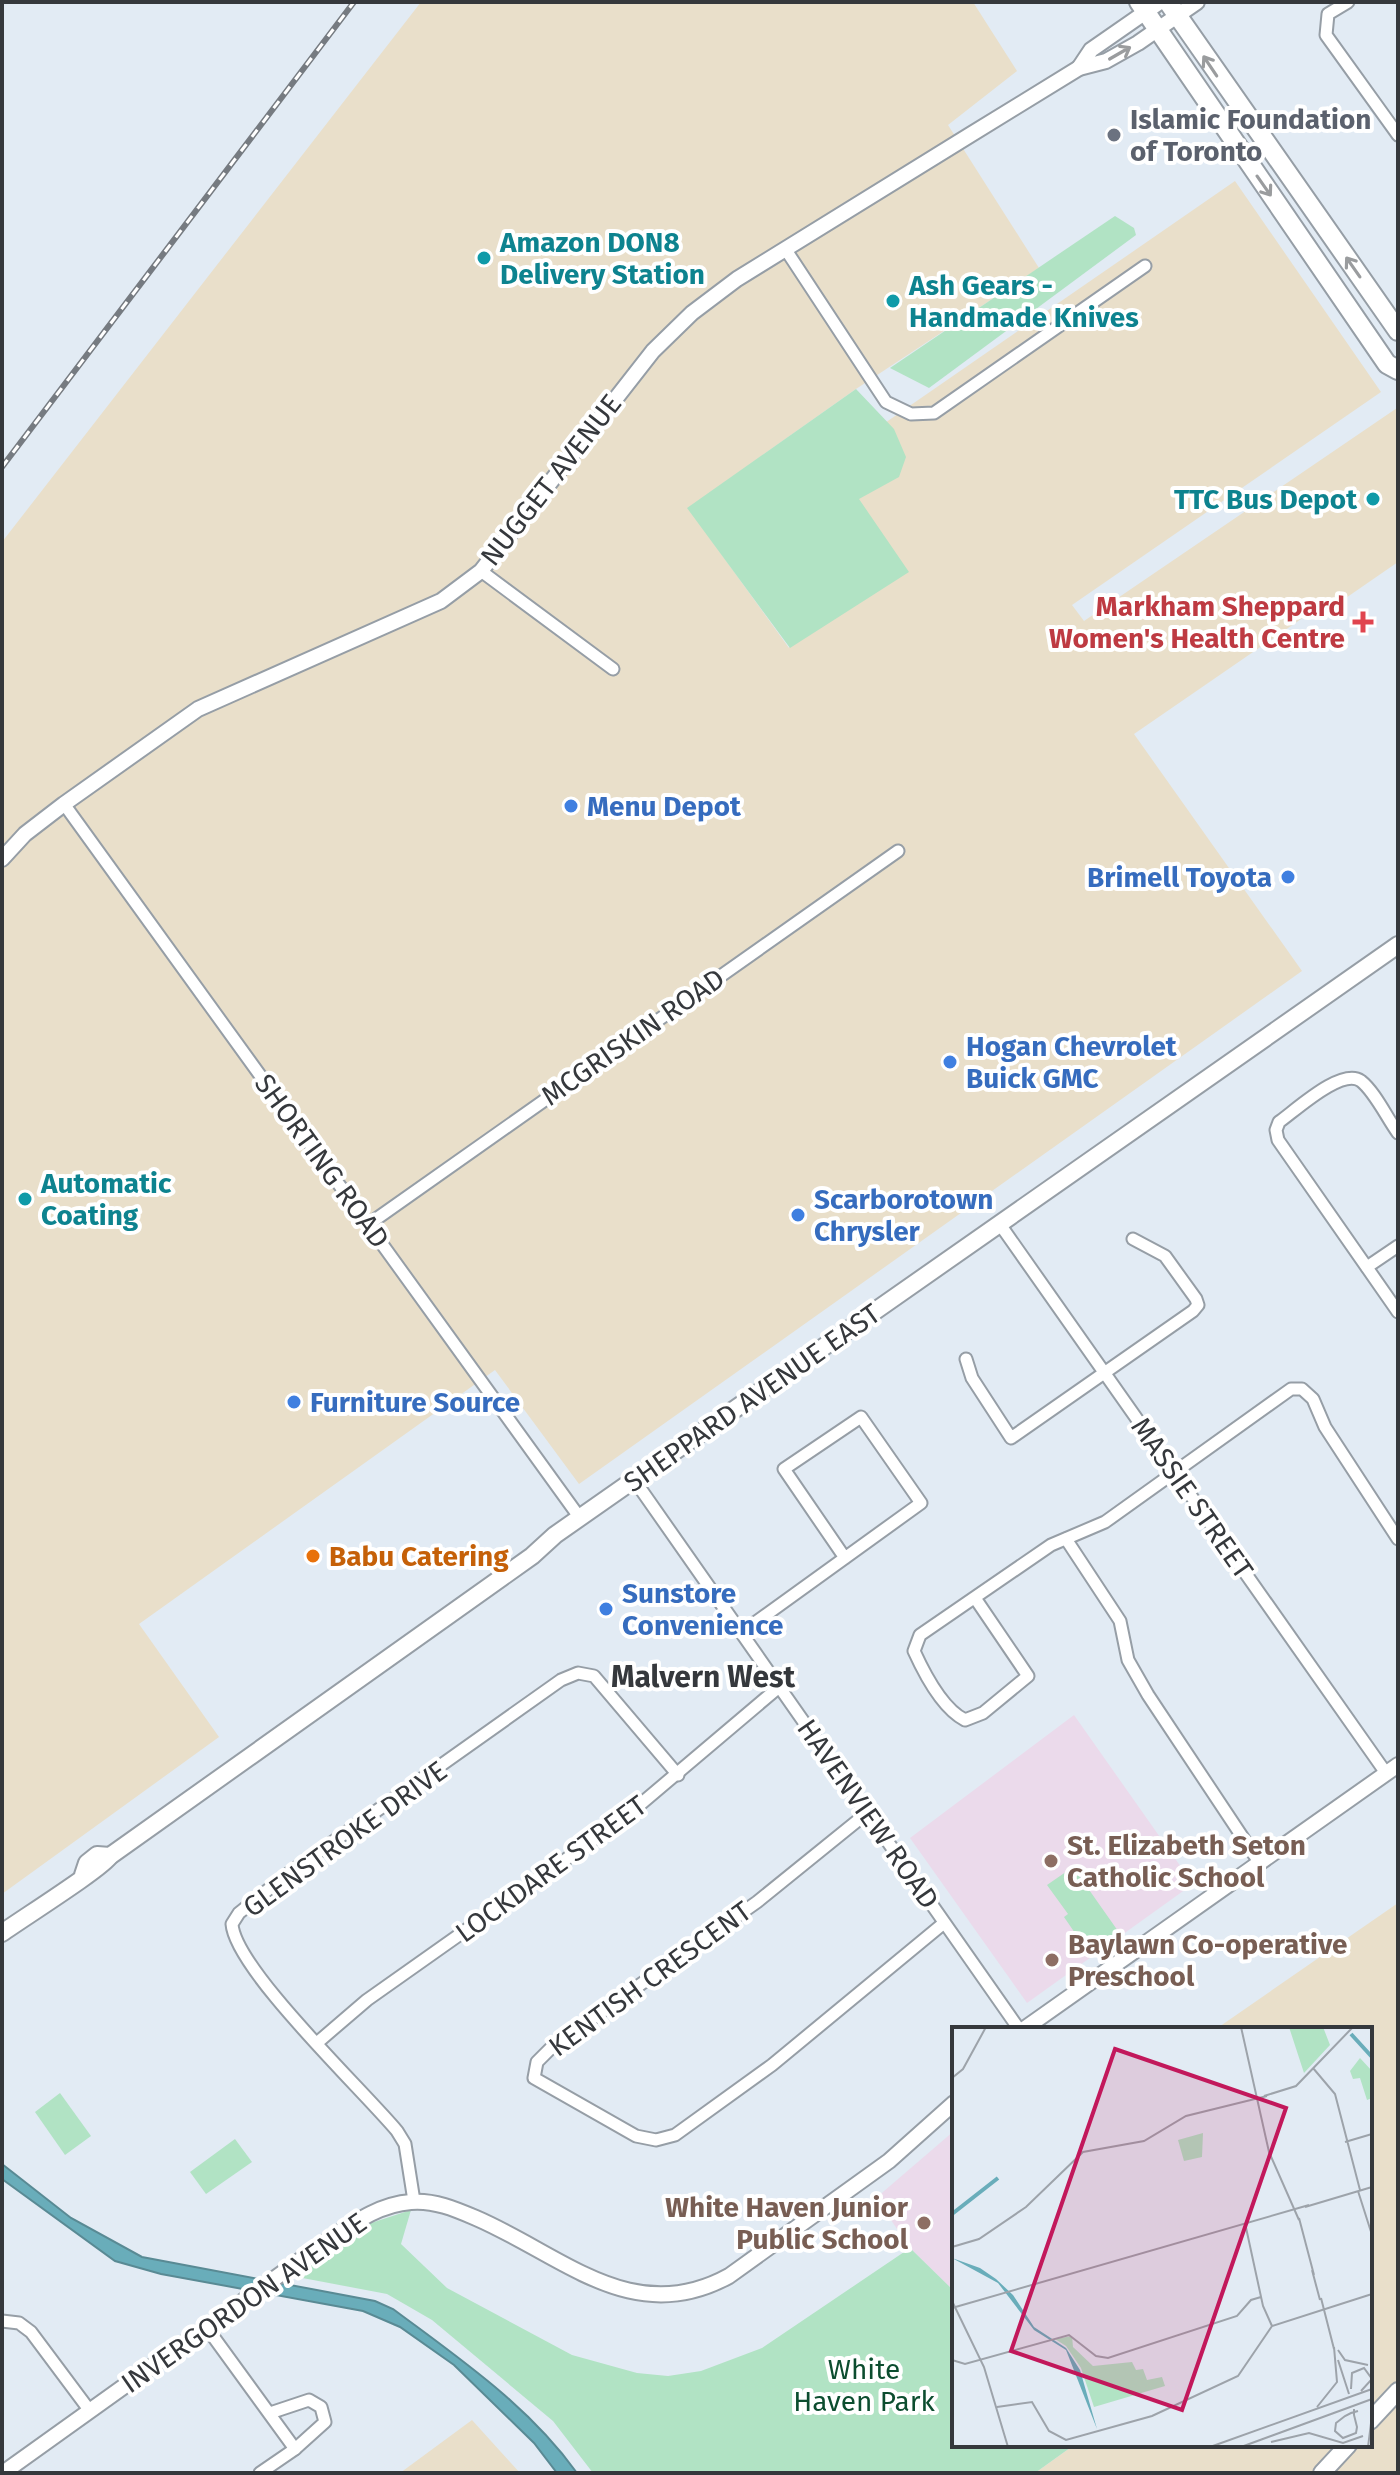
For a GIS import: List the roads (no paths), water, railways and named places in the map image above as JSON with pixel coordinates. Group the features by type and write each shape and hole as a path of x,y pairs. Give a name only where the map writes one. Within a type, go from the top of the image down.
{"main road":[{"path":"1148,6 1157,30 1387,364 1398,370"},
{"path":"1173,9 1398,331"},
{"name":"SHEPPARD AVENUE EAST","path":"2,1933 83,1875 87,1863 97,1855 110,1856 532,1556 580,1518 999,1223 1397,949"},
{"path":"1372,2419 1398,2391"},
{"path":"1322,2473 1346,2447"}],"street":[{"name":"NUGGET AVENUE","path":"2,859 25,834 64,804 198,709 261,678 441,601 481,571 653,351 704,303 1079,68 1106,61 1157,30 1173,9 1197,2"},
{"path":"1348,2 1328,14 1326,35 1398,135"},
{"name":"NUGGET AVENUE","path":"1079,68 1091,50 1148,6"},
{"path":"786,250 886,402 911,414 934,413 1145,266"},
{"path":"481,571 613,669"},
{"name":"SHORTING ROAD","path":"64,804 580,1518"},
{"name":"MCGRISKIN ROAD","path":"369,1224 898,851"},
{"path":"1398,1133 1362,1082 1351,1077 1339,1079 1279,1122 1276,1130 1278,1140 1398,1312"},
{"name":"MASSIE STREET","path":"999,1223 1103,1373 1392,1769"},
{"path":"966,1359 972,1378 1011,1438 1198,1305 1165,1256 1133,1239"},
{"path":"1367,1267 1398,1246"},
{"path":"975,1598 1028,1676 983,1713 965,1720 955,1716 914,1651 920,1635 1051,1545 1105,1522 1285,1391 1302,1389 1313,1399 1325,1427 1398,1539"},
{"path":"742,1631 845,1558 921,1503 861,1417 784,1469 845,1558"},
{"name":"HAVENVIEW ROAD","path":"635,1481 1020,2027"},
{"path":"1066,1539 1120,1621 1128,1660 1148,1695 1259,1862"},
{"name":"GLENSTROKE DRIVE","path":"414,2201 405,2144 397,2131 270,1990 232,1931 239,1913 289,1873 561,1680 578,1673 594,1676 678,1775"},
{"name":"LOCKDARE STREET","path":"318,2042 367,2000 623,1819 779,1687"},
{"path":"1024,2027 1392,1769"},
{"name":"KENTISH CRESCENT","path":"867,1813 757,1902 552,2047 537,2062 534,2078 636,2136 656,2140 675,2135 772,2065 944,1923"},
{"name":"INVERGORDON AVENUE","path":"3,2473 249,2296 373,2212 414,2201 439,2204 492,2225 605,2284 632,2294 673,2296 705,2288 729,2276 889,2161 952,2105"},
{"path":"2,2321 19,2323 31,2332 90,2411"},
{"path":"207,2328 295,2449"},
{"path":"260,2473 295,2449 325,2422 321,2407 309,2400 270,2413"}],"water":[{"path":"2,2164 71,2218 142,2257 375,2301 393,2309 515,2404 558,2448 577,2473 557,2473 534,2443 454,2365 400,2327 363,2311 161,2274 115,2261 2,2179"}],"railway":[{"path":"2,467 354,2"}],"place":[{"name":"Islamic Foundation of Toronto","path":"1114,135"},
{"name":"Amazon DON8 Delivery Station","path":"484,258"},
{"name":"Ash Gears - Handmade Knives","path":"893,301"},
{"name":"TTC Bus Depot","path":"1373,499"},
{"name":"Markham Sheppard Women's Health Centre","path":"1363,622"},
{"name":"Menu Depot","path":"571,806"},
{"name":"Brimell Toyota","path":"1288,877"},
{"name":"Hogan Chevrolet Buick GMC","path":"950,1062"},
{"name":"Automatic Coating","path":"25,1199"},
{"name":"Scarborotown Chrysler","path":"798,1215"},
{"name":"Furniture Source","path":"294,1402"},
{"name":"Babu Catering","path":"313,1556"},
{"name":"Sunstore Convenience","path":"606,1609"},
{"name":"St. Elizabeth Seton Catholic School","path":"1051,1861"},
{"name":"Baylawn Co-operative Preschool","path":"1052,1960"},
{"name":"White Haven Junior Public School","path":"924,2223"}],"district":[{"name":"Malvern West","path":"703,1677"}],"park label":[{"name":"White Haven Park","path":"864,2385"}]}
